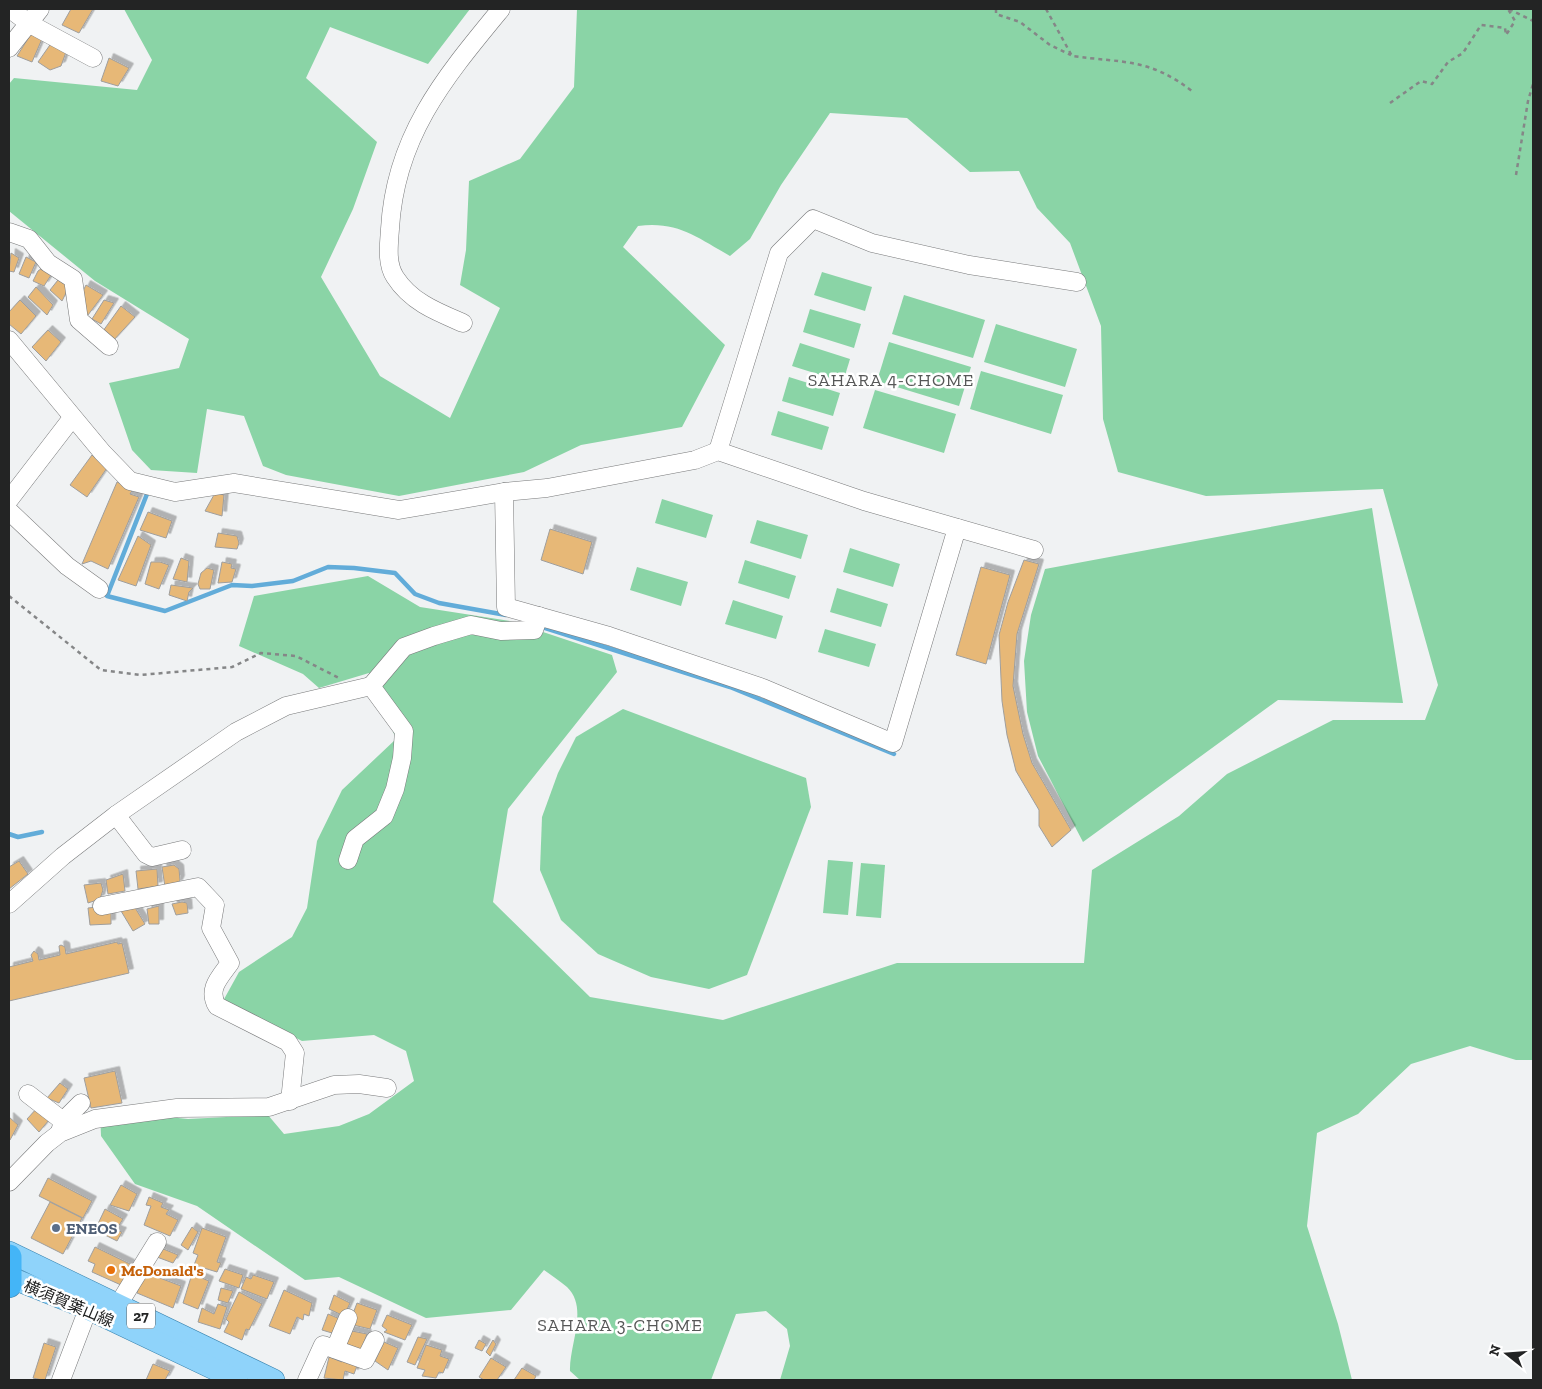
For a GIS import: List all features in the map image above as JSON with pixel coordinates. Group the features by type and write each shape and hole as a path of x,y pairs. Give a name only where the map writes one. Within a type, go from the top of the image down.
{"main road":[{"name":"横須賀葉山線","path":"9,1252 274,1380"},
{"name":"横須賀葉山線","path":"9,1274 88,1309 237,1380"}],"street":[{"path":"10,9 30,24 93,58"},
{"path":"9,48 30,24 40,9"},
{"path":"463,323 424,307 394,277 388,257 391,208 398,171 416,128 448,73 501,9"},
{"path":"718,452 779,253 813,219 881,245 969,265 1077,282"},
{"path":"9,232 30,239 48,263 74,279 79,320 109,346"},
{"path":"9,340 72,418 130,481 175,492 234,483 399,510 504,492 557,487 696,460 718,452 864,501 1034,550"},
{"path":"9,500 72,418"},
{"path":"504,492 506,607 609,636 764,688 893,743 958,528"},
{"path":"9,511 68,566 99,589"},
{"path":"9,904 63,856 116,815 236,732 286,706 364,687 404,648 434,636 471,625 501,631 534,630 539,616"},
{"path":"348,860 355,839 384,816 395,789 402,758 404,731 364,687"},
{"path":"116,815 146,854 152,857 182,850"},
{"path":"102,906 198,887 214,905 212,928 230,962 213,988 212,997 217,1006 288,1042 295,1053 290,1101"},
{"path":"62,1127 95,1119 177,1108 269,1107 334,1085 359,1084 387,1088"},
{"path":"28,1094 62,1127"},
{"path":"9,1182 62,1127 81,1102"},
{"path":"118,1305 157,1242"},
{"path":"62,1380 88,1309"},
{"path":"335,1349 348,1318"},
{"path":"307,1380 323,1345 365,1360 375,1340"}],"path":[{"path":"996,9 996,14 1020,22 1050,45 1072,56 1147,65 1176,78 1192,90"},
{"path":"1046,9 1072,56"},
{"path":"1509,9 1533,21"},
{"path":"1390,103 1421,81 1432,84 1448,62 1463,53 1481,25 1505,28 1506,35 1515,21 1509,9"},
{"path":"1516,175 1528,101 1533,84"},
{"path":"9,596 101,670 140,676 232,667 261,653 296,656 364,687"}],"green space":[{"path":"124,9 470,9 428,64 330,27 306,78 377,142 353,209 321,277 380,376 450,418 500,308 460,285 466,250 469,181 520,159 574,87 577,9 1533,9 1533,1060 1516,1060 1470,1046 1411,1064 1358,1114 1317,1133 1307,1226 1338,1324 1352,1380 780,1380 790,1346 787,1329 766,1311 736,1314 711,1380 580,1380 570,1371 577,1305 567,1287 544,1270 511,1310 426,1318 339,1277 305,1280 197,1206 135,1184 101,1136 100,1110 188,1119 268,1115 284,1134 339,1126 369,1114 414,1081 406,1051 374,1035 302,1041 223,1001 239,972 292,937 307,908 317,841 342,790 396,739 369,673 319,688 303,674 239,646 254,596 368,576 420,607 510,621 612,655 617,672 508,809 493,902 590,997 723,1020 897,963 1084,963 1092,870 1179,816 1227,774 1333,720 1425,720 1438,685 1383,489 1206,496 1118,472 1103,419 1101,326 1070,243 1037,208 1019,171 970,172 907,118 830,113 781,185 750,239 730,256 676,228 652,225 638,226 623,247 725,345 682,427 581,445 524,472 399,496 286,475 263,466 244,416 207,409 197,473 151,470 132,450 109,383 179,368 189,339 95,281 9,211 9,84 14,78 137,90 152,60"},
{"path":"822,272 872,287 865,311 814,295"},
{"path":"904,295 985,320 973,358 892,334"},
{"path":"810,309 861,324 854,348 803,332"},
{"path":"996,324 1077,349 1065,387 984,362"},
{"path":"889,342 971,367 959,406 877,381"},
{"path":"800,343 850,359 843,382 792,366"},
{"path":"981,371 1063,395 1051,434 970,409"},
{"path":"789,377 840,393 833,416 782,401"},
{"path":"875,390 956,414 944,453 863,428"},
{"path":"778,411 829,427 822,450 771,435"},
{"path":"662,499 713,515 706,538 655,523"},
{"path":"1372,508 1403,703 1278,700 1083,842 1038,756 1027,712 1024,661 1031,615 1045,569"},
{"path":"757,520 808,535 801,559 750,543"},
{"path":"850,548 900,564 893,587 843,572"},
{"path":"745,560 796,576 789,599 738,583"},
{"path":"637,567 688,582 681,606 630,590"},
{"path":"837,588 888,604 881,627 830,612"},
{"path":"733,600 783,616 776,639 725,624"},
{"path":"825,629 876,644 869,667 818,652"},
{"path":"623,709 806,778 811,807 747,975 709,989 651,977 598,954 561,920 540,870 542,817 558,773 576,737"},
{"path":"828,860 853,862 848,915 823,913"},
{"path":"861,863 885,865 881,918 856,916"}],"building":[{"path":"71,9 93,9 79,33 62,25"},
{"path":"31,34 42,39 32,62 17,56"},
{"path":"52,42 66,52 61,66 50,70 38,62"},
{"path":"109,58 129,68 118,86 101,81"},
{"path":"11,253 19,258 14,272 9,271"},
{"path":"26,257 36,262 29,278 19,274"},
{"path":"45,266 53,272 44,286 33,281 38,271"},
{"path":"58,280 69,287 62,301 50,290"},
{"path":"86,285 103,295 88,315 81,309 81,295"},
{"path":"36,287 53,305 47,315 28,297"},
{"path":"20,300 36,316 21,334 9,324 9,312"},
{"path":"104,300 114,303 101,324 92,319"},
{"path":"121,306 135,317 112,342 103,331"},
{"path":"48,330 61,342 46,361 32,347"},
{"path":"92,455 107,468 87,497 70,485"},
{"path":"117,482 133,489 130,494 139,497 108,569 91,561 82,564"},
{"path":"215,493 224,495 222,516 205,511"},
{"path":"148,512 172,521 166,538 140,530"},
{"path":"550,529 592,542 583,574 541,560"},
{"path":"218,533 237,536 239,543 237,549 215,547"},
{"path":"138,536 151,545 136,586 118,580"},
{"path":"181,558 189,561 187,582 173,579"},
{"path":"1024,560 1039,564 1017,634 1013,686 1023,734 1032,763 1071,830 1052,847 1039,826 1039,810 1016,771 1007,735 1002,701 999,635 1008,602"},
{"path":"151,562 169,565 159,589 145,584"},
{"path":"222,562 232,564 231,568 236,569 232,582 218,583"},
{"path":"981,567 1010,575 986,664 956,655"},
{"path":"207,568 214,570 210,589 200,589 198,584 201,573"},
{"path":"171,585 193,588 189,592 187,601 169,595"},
{"path":"19,861 28,874 9,889 9,867"},
{"path":"174,865 179,869 180,880 178,884 165,887 162,867"},
{"path":"157,869 158,886 138,889 136,871"},
{"path":"123,874 125,891 108,894 106,880"},
{"path":"101,883 103,890 100,899 88,903 84,885"},
{"path":"187,903 188,913 176,915 172,904"},
{"path":"134,906 145,924 133,931 121,911"},
{"path":"159,906 159,924 149,924 147,909"},
{"path":"97,907 98,914 111,912 111,924 90,925 88,908"},
{"path":"117,942 118,944 122,943 129,973 9,1001 9,967 33,961 31,955 34,951 38,954 39,960 60,955 59,946 61,945 65,947 66,954"},
{"path":"115,1071 122,1103 91,1108 84,1078"},
{"path":"60,1083 68,1089 59,1103 47,1098"},
{"path":"39,1106 49,1120 39,1132 27,1119"},
{"path":"9,1117 18,1125 10,1140 9,1139"},
{"path":"48,1178 92,1201 83,1218 39,1196"},
{"path":"121,1185 137,1194 129,1211 110,1205"},
{"path":"149,1197 163,1203 161,1207 169,1210 166,1214 178,1220 170,1236 144,1225 151,1206 146,1205"},
{"path":"50,1202 82,1218 63,1254 31,1238"},
{"path":"105,1209 123,1219 116,1230 122,1232 117,1241 95,1230"},
{"path":"192,1227 198,1232 188,1250 181,1245"},
{"path":"202,1228 226,1237 217,1262 221,1263 217,1272 194,1265 198,1255 193,1253"},
{"path":"95,1247 130,1264 121,1285 92,1272 95,1264 88,1261"},
{"path":"161,1248 178,1255 173,1263 157,1257"},
{"path":"225,1269 243,1275 239,1288 219,1281"},
{"path":"144,1272 181,1286 173,1308 137,1293"},
{"path":"192,1274 209,1281 198,1309 183,1303"},
{"path":"253,1275 274,1282 267,1299 241,1289 246,1277 251,1279"},
{"path":"221,1288 233,1291 228,1303 218,1300"},
{"path":"284,1290 312,1303 309,1316 304,1314 303,1320 297,1317 290,1334 269,1326"},
{"path":"239,1292 262,1304 249,1330 246,1329 242,1340 224,1332 229,1322 226,1319"},
{"path":"334,1295 350,1303 344,1316 329,1309"},
{"path":"357,1303 377,1310 370,1329 349,1324"},
{"path":"218,1304 227,1307 220,1329 198,1322 202,1308 214,1314"},
{"path":"328,1314 340,1319 332,1333 322,1330"},
{"path":"387,1315 412,1325 405,1340 384,1332 387,1330 382,1326"},
{"path":"347,1330 367,1334 360,1353 344,1348"},
{"path":"418,1337 427,1339 415,1365 407,1362"},
{"path":"479,1340 486,1344 482,1351 475,1348"},
{"path":"493,1340 496,1344 490,1356 486,1352"},
{"path":"384,1342 398,1348 388,1370 375,1361"},
{"path":"44,1343 56,1347 45,1380 42,1380 33,1378"},
{"path":"426,1345 442,1350 440,1356 449,1359 443,1373 439,1372 436,1378 422,1376 425,1370 417,1368"},
{"path":"329,1357 342,1362 344,1358 358,1363 354,1374 345,1371 343,1380 324,1378"},
{"path":"491,1358 506,1367 497,1380 484,1380 479,1377"},
{"path":"153,1364 170,1371 165,1380 146,1380"},
{"path":"522,1368 536,1376 534,1380 514,1380"}],"waterway":[{"path":"147,494 107,596 165,611 232,585 252,586 293,581 328,567 354,568 395,573 415,594 439,603 506,615"},
{"path":"539,626 730,687 894,754"},
{"path":"9,834 18,837 42,832"}],"place":[{"name":"ENEOS","path":"56,1228"},
{"name":"McDonald's","path":"111,1270"}],"district":[{"name":"SAHARA 4-CHOME","path":"891,380"},
{"name":"SAHARA 3-CHOME","path":"620,1325"}]}
